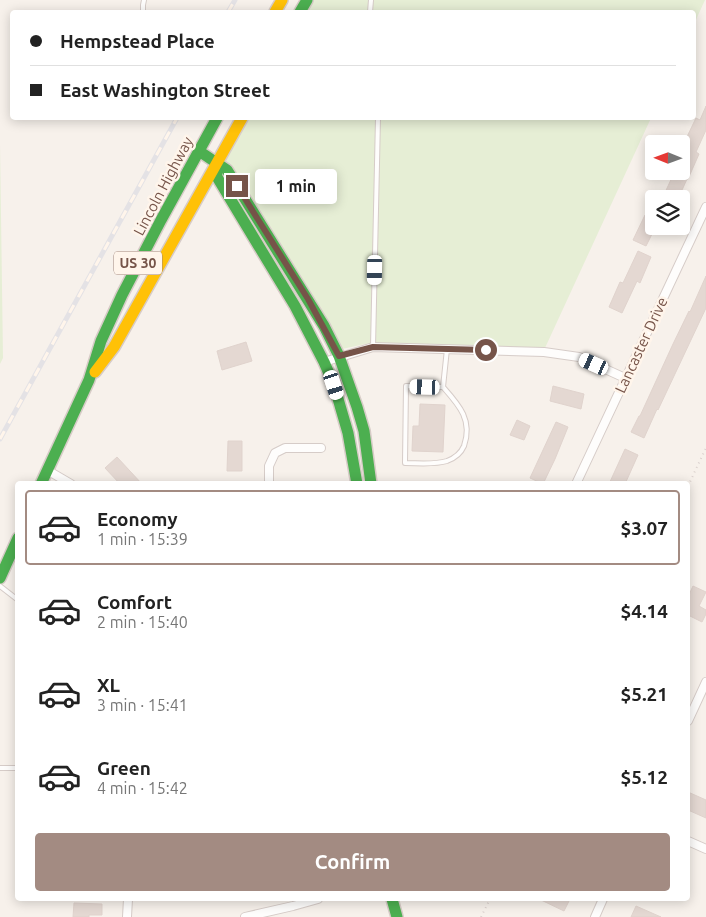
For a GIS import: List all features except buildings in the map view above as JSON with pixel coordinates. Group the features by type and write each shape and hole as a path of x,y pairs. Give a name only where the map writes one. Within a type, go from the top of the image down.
{"main road":[{"name":"Lincoln Highway","path":"42,481 89,380 101,341 122,295 216,120"},
{"name":"Lincoln Highway","path":"89,380 114,347 241,120"},
{"path":"199,151 227,170 308,299 339,356 364,431 371,481"},
{"path":"216,163 217,177 310,332 324,362 334,385 348,434 356,481"},
{"path":"0,578 15,545"},
{"path":"393,901 397,917"}],"street":[{"name":"Lancaster Drive","path":"577,481 706,208"},
{"path":"324,362 373,347 544,352 579,357 625,378"},
{"path":"269,481 269,466 275,453 285,448 320,448"},
{"path":"47,470 66,481"},
{"path":"690,717 706,682"},
{"path":"690,842 706,849"},
{"path":"127,917 128,901"},
{"path":"245,917 305,901"},
{"path":"594,917 602,901"}],"lane":[{"path":"373,347 378,120"},
{"path":"443,387 406,386 404,463 437,463 447,461 462,451 467,437 467,423 463,412 443,387 447,349"},
{"path":"0,586 15,598"},
{"path":"0,768 15,768"}],"path":[{"path":"690,482 706,448"},
{"path":"481,917 489,901"}],"green space":[{"path":"312,0 705,0 696,20 696,10 306,10"},
{"path":"246,120 650,120 545,348 370,343 342,349 222,163"},
{"path":"0,143 3,358 0,364"}],"railway":[{"path":"229,10 235,0"},
{"path":"0,439 176,120"}],"traffic: fast":[{"path":"301,10 307,0"},
{"path":"42,481 89,380 101,341 122,295 216,120"},
{"path":"199,151 227,170 324,326 339,356 357,407 364,431 371,481"},
{"path":"216,163 217,177 295,306 324,362 334,385 348,433 356,481"},
{"path":"0,578 15,545"},
{"path":"393,901 397,917"}],"traffic: slow":[{"path":"276,10 282,0"},
{"path":"95,372 114,347 241,120"}],"route":[{"path":"237,186 308,299 339,356 373,347 486,350"}]}
